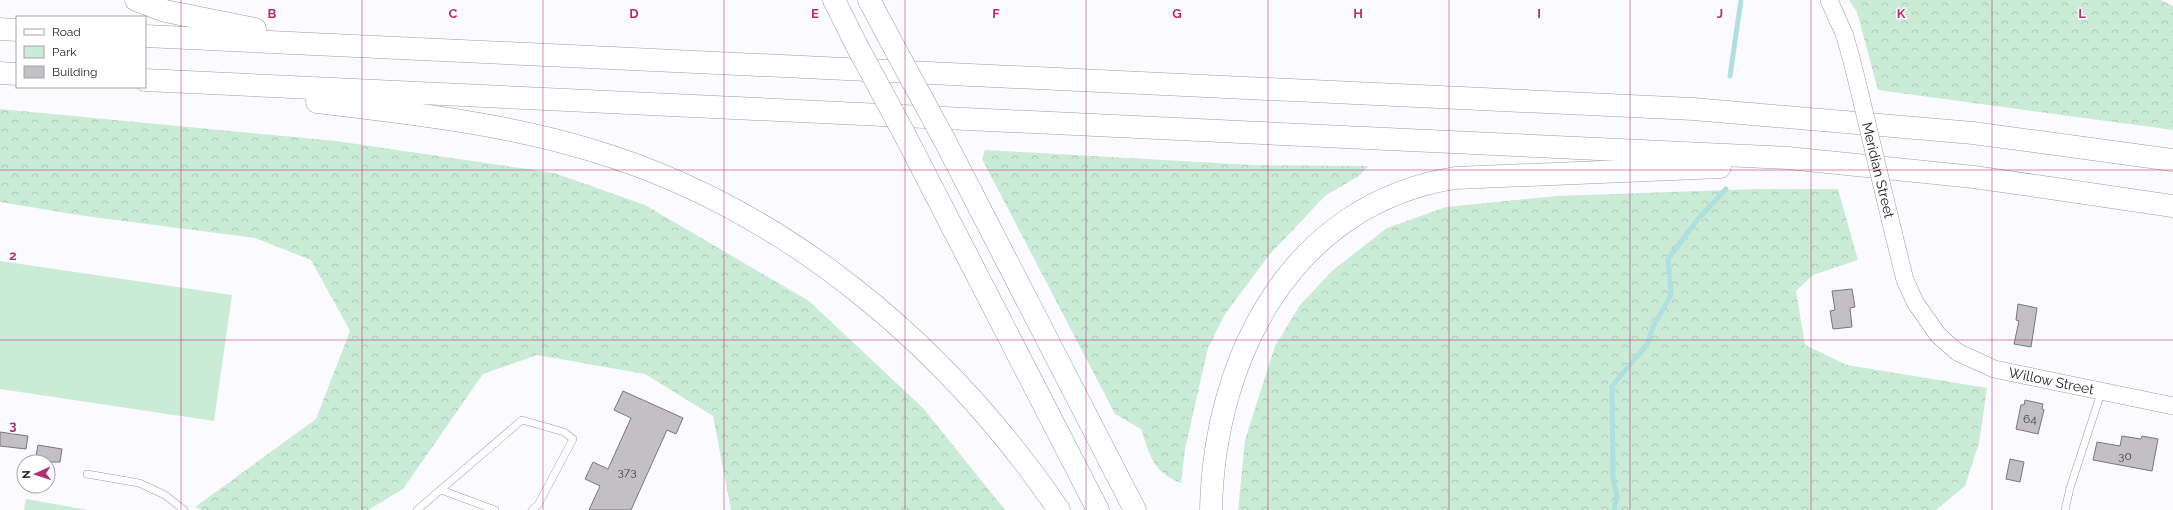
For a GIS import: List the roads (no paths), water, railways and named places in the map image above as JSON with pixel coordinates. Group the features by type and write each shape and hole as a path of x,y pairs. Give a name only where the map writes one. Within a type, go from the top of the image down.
{"highway":[{"path":"136,0 165,11 239,27 421,49"},
{"path":"834,0 1098,510"},
{"path":"869,0 945,141 1135,510"},
{"path":"0,29 16,30"},
{"path":"146,36 1693,109 1949,131 2173,160"},
{"path":"0,74 16,74"},
{"path":"146,81 1662,151 1849,164 1981,178 2173,206"},
{"path":"146,81 401,112 501,128 592,150 679,182 734,210 787,241 837,276 886,315 932,357 974,402 1014,449 1059,510"},
{"path":"1211,510 1215,450 1227,394 1239,359 1259,316 1286,278 1307,254 1344,223 1380,201 1423,184 1466,177 1849,164"}],"street":[{"name":"Meridian Street","path":"1829,0 1845,36 1854,69 1901,268 1909,291 1921,313 1938,335"},
{"name":"Willow Street","path":"1938,335 1958,352 1994,369 2101,393 2173,406"}],"lane":[{"path":"2065,510 2070,488 2101,393"},
{"path":"417,510 522,420 564,432 572,439 538,505 532,510"},
{"path":"87,474 139,483 165,494 184,510"},
{"path":"441,490 495,510"}],"waterway":[{"path":"1730,76 1741,0"},
{"path":"1614,510 1617,497 1613,479 1612,386 1647,345 1653,327 1671,295 1668,259 1698,219 1726,189"}]}
